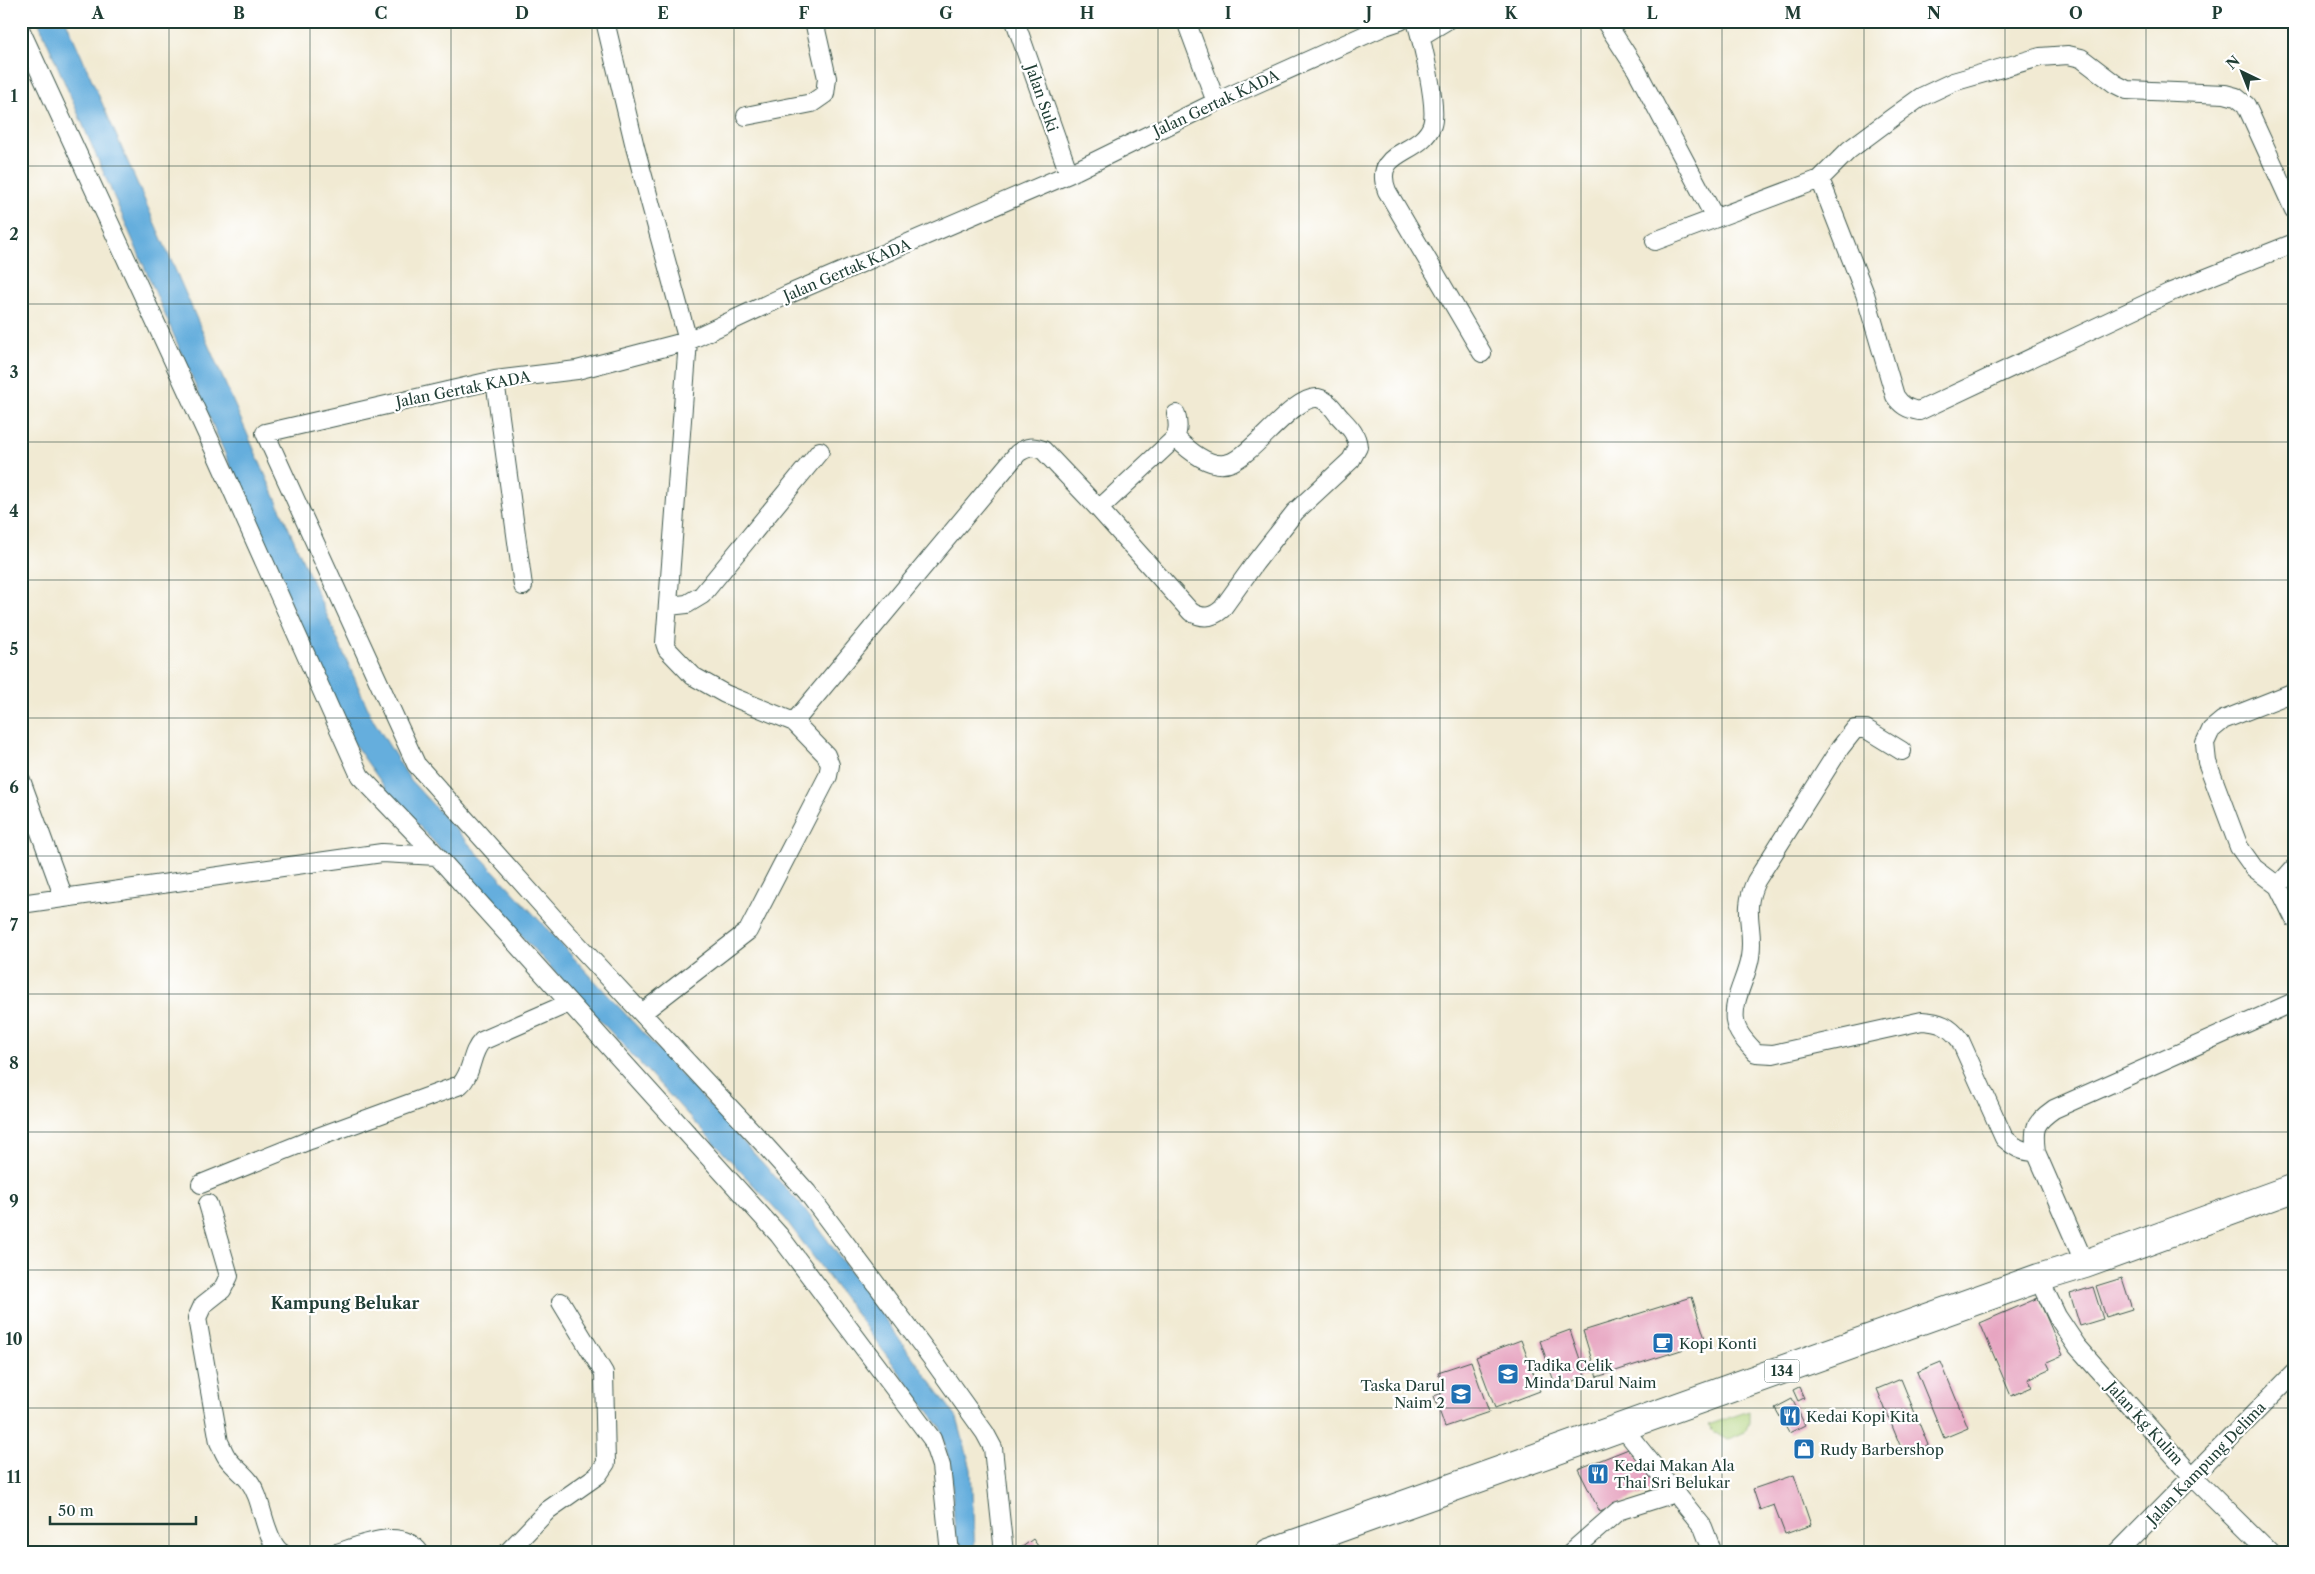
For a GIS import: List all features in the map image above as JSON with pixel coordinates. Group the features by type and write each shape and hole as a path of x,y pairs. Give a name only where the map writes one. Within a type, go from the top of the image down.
{"main road":[{"name":"134","path":"1270,1553 2294,1188"}],"street":[{"path":"605,21 635,147 688,341 665,643 667,650 693,676 725,694 794,722 826,755 830,770 745,934 642,1013 807,1192 985,1433 992,1448 996,1466 1004,1553"},
{"path":"746,116 812,103 825,94 828,78 814,21"},
{"name":"Jalan Suki","path":"1015,21 1069,174"},
{"path":"1186,21 1216,102"},
{"name":"Jalan Gertak KADA","path":"642,1013 567,933 416,764 266,433 495,380 576,370 688,341 787,295 1069,174 1216,102 1400,21"},
{"path":"1446,21 1419,29 1434,111 1432,125 1421,140 1387,164 1383,176 1387,191 1482,353"},
{"path":"1605,21 1636,69 1716,218"},
{"path":"21,32 213,447 360,776 437,856 779,1235 932,1438 942,1466 950,1553"},
{"path":"1655,241 1820,179 1849,150 1921,97 1953,82 2040,57 2068,54 2081,58 2115,84 2127,90 2225,94 2236,97 2246,105 2294,210"},
{"path":"1820,179 1865,294 1895,396 1908,409 1918,410 2171,292 2294,243"},
{"path":"495,380 523,586"},
{"path":"794,722 1025,448 1034,447 1043,450 1192,612 1199,616 1207,617 1216,615 1222,610 1295,512 1352,460 1358,447 1353,432 1331,405 1317,398 1302,403 1233,462 1214,462 1192,454 1175,437"},
{"path":"1099,510 1175,437 1178,420 1176,414"},
{"path":"669,606 687,604 702,595 820,452"},
{"path":"2294,692 2223,720 2211,730 2205,744 2206,762 2239,847 2254,868 2278,886 2294,918"},
{"path":"1902,751 1866,729 1855,729 1840,748 1756,881 1748,897 1750,958 1738,996 1735,1021 1742,1037 1756,1053 1773,1054 1922,1021 1937,1022 1951,1028 1960,1040 2004,1138 2013,1146 2025,1152 2036,1152"},
{"path":"21,780 27,814 64,898"},
{"path":"21,904 382,853 437,856"},
{"path":"2278,886 2294,868"},
{"path":"2085,1264 2036,1152 2033,1132 2039,1119 2054,1109 2294,1002"},
{"path":"201,1184 310,1140 460,1086 467,1078 476,1048 482,1041 569,1003"},
{"path":"208,1204 229,1276 222,1290 203,1305 197,1318 219,1442 228,1459 246,1475 257,1494 267,1528 277,1550 282,1553"},
{"name":"Jalan Kg Kulim","path":"2039,1278 2057,1316 2077,1346 2193,1477 2270,1553"},
{"path":"507,1553 548,1510 598,1475 606,1463 604,1373 561,1302"},
{"name":"Jalan Kampung Delima","path":"2118,1553 2294,1373"},
{"path":"1623,1428 1703,1527 1712,1553"},
{"path":"1570,1553 1618,1511 1675,1492"},
{"path":"337,1553 380,1540 400,1539 420,1553"}],"green space":[{"path":"1749,1411 1749,1423 1745,1432 1727,1440 1708,1425"}],"water":[{"path":"38,21 66,21 372,718 411,781 804,1208 957,1418 971,1469 975,1553 956,1553 951,1469 940,1427 786,1220 391,796 345,731"}],"building":[{"path":"2122,1278 2132,1309 2106,1317 2096,1286"},
{"path":"2093,1287 2103,1319 2080,1326 2070,1294"},
{"path":"1692,1297 1706,1342 1597,1377 1583,1331"},
{"path":"2038,1298 2063,1355 2047,1362 2050,1369 2028,1379 2032,1387 2011,1396 1980,1323"},
{"name":"Tadika Celik Minda Darul Naim","path":"1570,1330 1586,1377 1556,1387 1540,1341"},
{"name":"Tadika Celik Minda Darul Naim","path":"1521,1340 1540,1391 1495,1408 1476,1357"},
{"name":"Taska Darul Naim 2","path":"1471,1361 1489,1412 1445,1427 1434,1396 1445,1392 1438,1372"},
{"path":"1941,1362 1968,1428 1944,1438 1917,1372"},
{"path":"1901,1379 1928,1445 1904,1455 1877,1389"},
{"path":"1799,1387 1804,1398 1798,1401 1793,1390"},
{"name":"Kedai Kopi Kita","path":"1792,1399 1805,1425 1789,1433 1775,1408"},
{"path":"1631,1448 1661,1486 1600,1512 1578,1469"},
{"path":"1794,1475 1811,1525 1785,1534 1774,1505 1760,1510 1753,1489"},
{"path":"1033,1539 1043,1553 1025,1553 1021,1548"}],"place":[{"name":"Kopi Konti","path":"1663,1343"},
{"name":"Tadika Celik Minda Darul Naim","path":"1508,1374"},
{"name":"Taska Darul Naim 2","path":"1461,1394"},
{"name":"Kedai Kopi Kita","path":"1790,1416"},
{"name":"Rudy Barbershop","path":"1804,1449"},
{"name":"Kedai Makan Ala Thai Sri Belukar","path":"1598,1474"}],"district":[{"name":"Kampung Belukar","path":"345,1303"}]}
